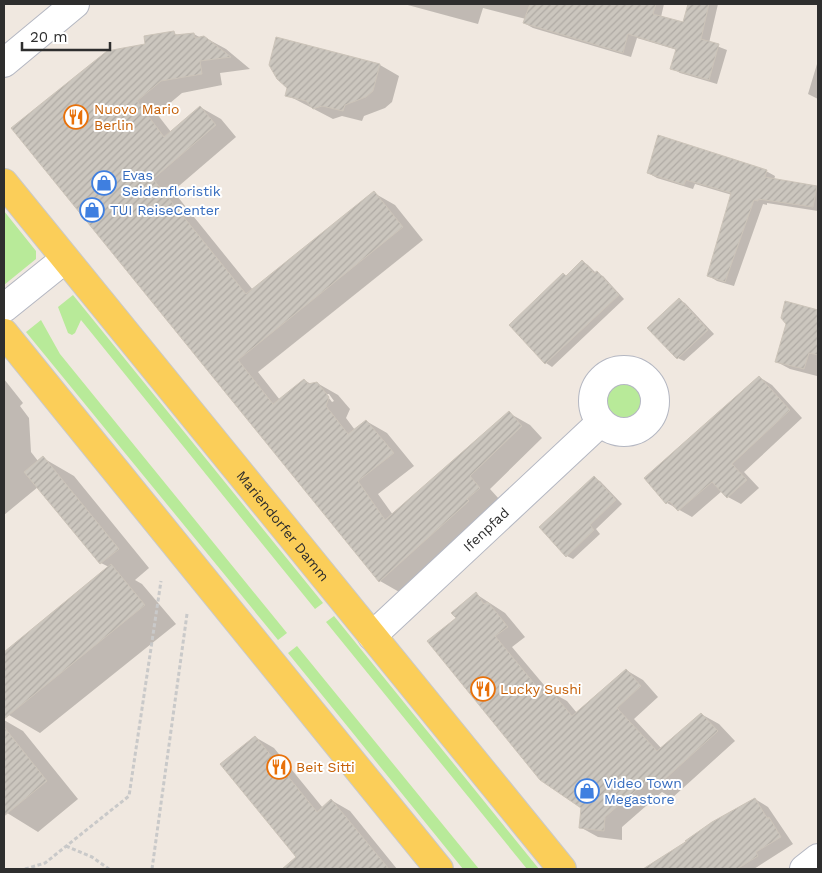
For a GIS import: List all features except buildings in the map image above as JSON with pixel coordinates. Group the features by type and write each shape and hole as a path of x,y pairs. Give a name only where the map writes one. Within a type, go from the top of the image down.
{"main road":[{"name":"Mariendorfer Damm","path":"4,183 562,869"},
{"path":"4,333 439,869"}],"street":[{"path":"4,63 76,4"},
{"path":"4,308 66,259"},
{"name":"Ifenpfad","path":"372,636 601,422"},
{"path":"804,869 818,858"}],"path":[{"path":"25,869 45,863 129,796 160,581"},
{"path":"152,869 187,614"},
{"path":"66,846 92,857 109,869"}],"green space":[{"path":"4,211 36,251 36,259 4,285"},
{"path":"73,295 323,603 315,609 81,320 75,333 72,335 68,333 58,307"},
{"path":"41,320 60,354 287,633 278,640 26,332"},
{"path":"624,382 637,387 642,400 637,413 624,418 611,413 606,400 611,387"},
{"path":"334,616 539,869 527,869 326,622"},
{"path":"297,646 479,869 463,869 288,653"}],"place":[{"name":"Nuovo Mario Berlin","path":"76,117"},
{"name":"Evas Seidenfloristik","path":"104,183"},
{"name":"TUI ReiseCenter","path":"92,210"},
{"name":"Lucky Sushi","path":"483,689"},
{"name":"Beit Sitti","path":"279,767"},
{"name":"Video Town Megastore","path":"587,791"}]}
